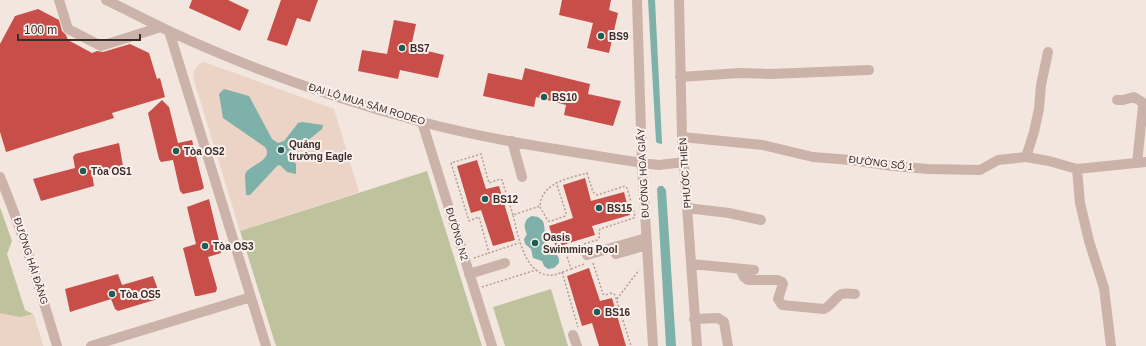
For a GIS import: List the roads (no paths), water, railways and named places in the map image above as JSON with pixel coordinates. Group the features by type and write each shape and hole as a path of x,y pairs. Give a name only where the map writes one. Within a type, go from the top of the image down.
{"street":[{"path":"59,0 68,29 101,46 165,29 266,346"},
{"name":"ĐẠI LỘ MUA SẮM RODEO","path":"106,0 165,29 234,59 279,76 422,122 463,132 642,163 659,165 684,162"},
{"name":"ĐƯỜNG HOA GIẤY","path":"637,0 642,163 653,346"},
{"name":"PHƯỚC THIỆN","path":"679,0 682,137 697,346"},
{"path":"1026,157 1039,109 1041,85 1048,52"},
{"path":"680,78 740,72 770,74 869,70"},
{"path":"1111,346 1104,288 1089,241 1080,203 1077,169 1142,162 1142,102 1134,97 1117,100"},
{"name":"ĐƯỜNG N2","path":"422,122 492,346"},
{"name":"ĐƯỜNG SỐ 1","path":"682,137 763,145 813,157 851,160 893,166 980,170 998,160 1026,157 1049,161 1077,169"},
{"path":"512,141 522,177"},
{"name":"ĐƯỜNG HẢI ĐĂNG","path":"0,177 28,248 57,346"},
{"path":"687,208 729,213 761,220"},
{"path":"616,254 647,241"},
{"path":"587,255 647,241"},
{"path":"469,274 505,263"},
{"path":"691,264 754,270"},
{"path":"740,269 744,277 748,280 776,280 782,282 783,284 778,299 782,305 824,309 830,306 842,294 855,294"},
{"path":"91,346 251,297"},
{"path":"694,319 718,318 724,322 728,346"},
{"path":"577,334 577,346"}],"water":[{"path":"648,0 655,0 662,144 657,143 656,141"},
{"path":"224,89 249,96 272,139 278,143 284,141 298,123 302,122 323,125 322,129 290,155 290,158 296,164 296,174 287,172 278,165 250,195 246,195 246,172 265,158 267,151 265,147 223,118 219,94"},
{"path":"659,186 663,186 666,190 676,346 666,346 657,189"},
{"name":"Oasis Swimming Pool","path":"532,216 538,217 543,221 546,242 557,255 559,260 559,263 554,268 548,269 544,266 542,261 533,258 531,249 525,244 524,239 527,234 525,224 527,219"}],"place":[{"name":"BS9","path":"601,36"},
{"name":"BS7","path":"402,48"},
{"name":"BS10","path":"544,97"},
{"name":"Quảng trường Eagle","path":"281,150"},
{"name":"Tòa OS2","path":"176,151"},
{"name":"Tòa OS1","path":"83,171"},
{"name":"BS12","path":"485,199"},
{"name":"BS15","path":"599,208"},
{"name":"Oasis Swimming Pool","path":"535,243"},
{"name":"Tòa OS3","path":"205,246"},
{"name":"Tòa OS5","path":"112,294"},
{"name":"BS16","path":"597,312"}]}
